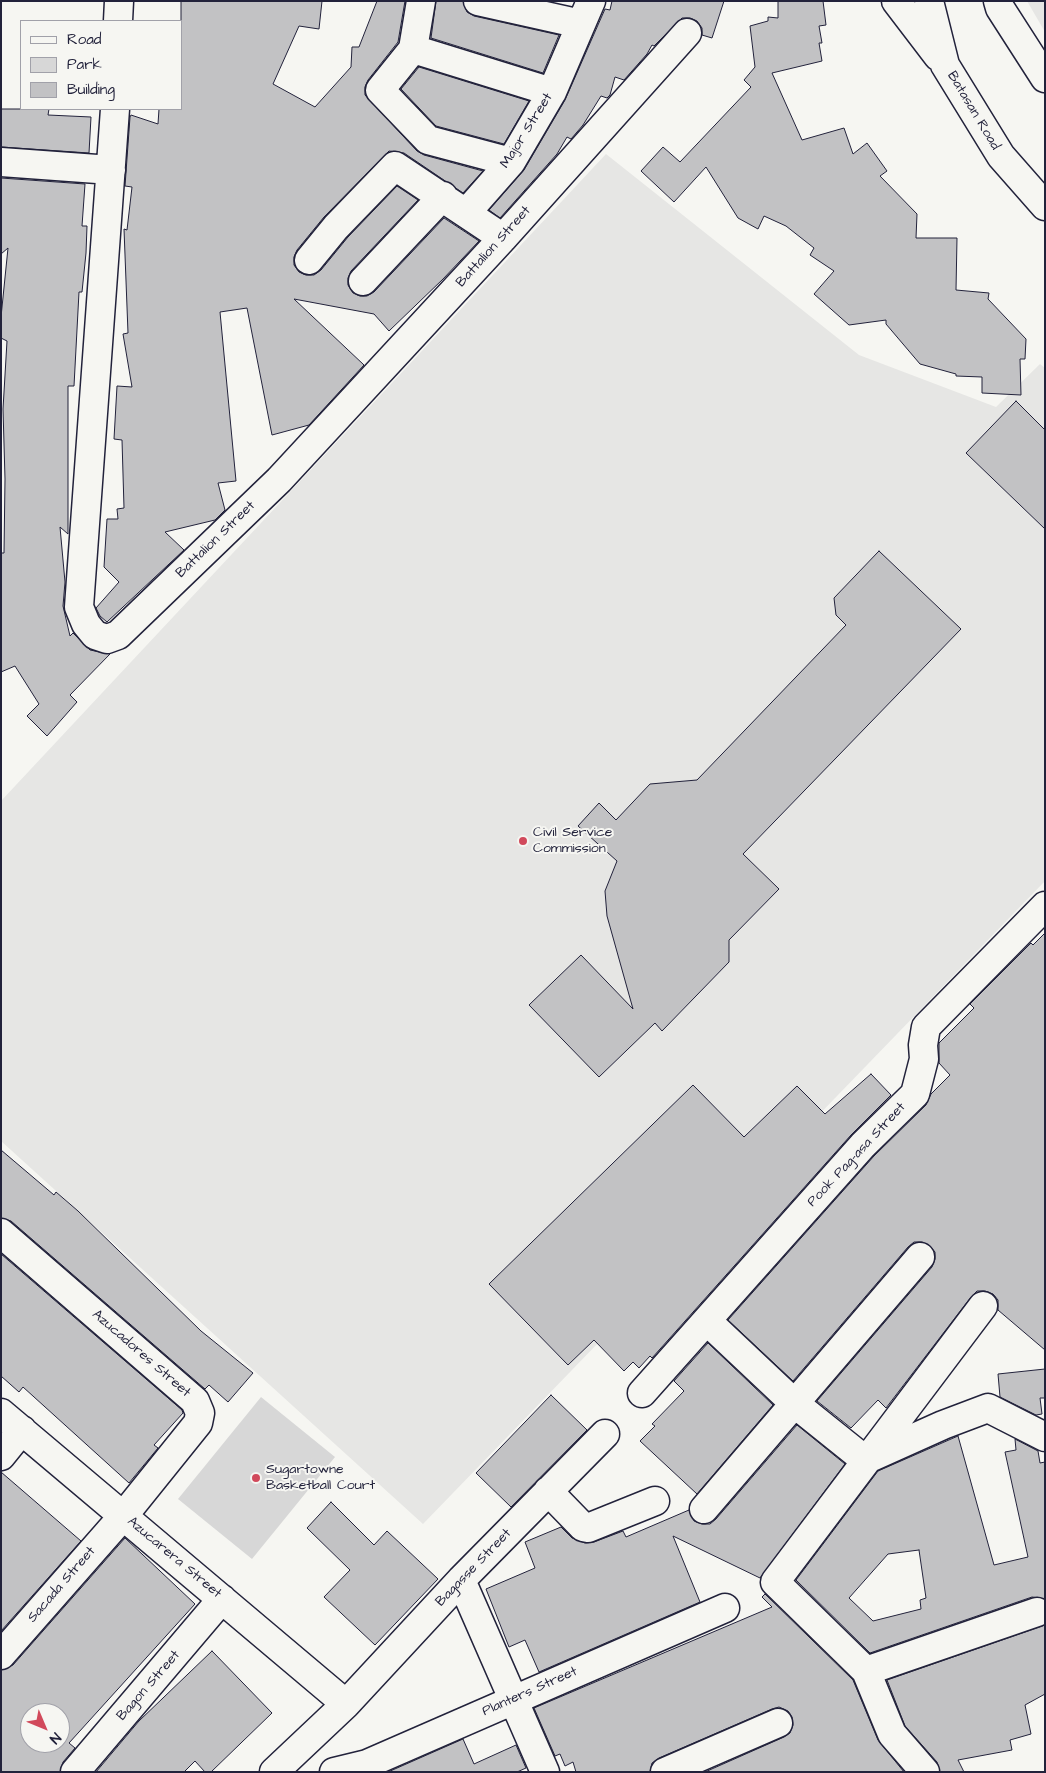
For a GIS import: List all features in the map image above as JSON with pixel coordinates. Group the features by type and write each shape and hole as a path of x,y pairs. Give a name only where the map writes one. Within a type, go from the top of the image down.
{"street":[{"path":"118,20 119,1"},
{"path":"421,1 413,49 380,90 428,140 511,162"},
{"path":"478,1 586,12"},
{"path":"896,1 945,65"},
{"name":"Batasan Road","path":"929,1 945,65 1001,156 1045,206"},
{"path":"998,1 1000,8 1045,78"},
{"name":"Major Street","path":"466,212 511,162 552,92 586,12"},
{"name":"Battalion Street","path":"115,110 79,607 86,624 95,635 107,639 118,635 279,480 503,238 687,33"},
{"path":"413,49 552,92"},
{"path":"1,162 111,170"},
{"path":"309,260 336,227 395,166 443,196 503,238"},
{"path":"362,281 443,196"},
{"name":"Pook Pag-asa Street","path":"642,1393 863,1145 915,1094 924,1059 922,1045 926,1027 1045,906"},
{"name":"Azucadores Street","path":"1,1233 195,1400 200,1413 198,1423 124,1515"},
{"path":"704,1509 920,1257"},
{"path":"924,1772 892,1734 866,1671 775,1582 865,1460 983,1306"},
{"path":"706,1321 794,1403 865,1460"},
{"path":"865,1460 943,1425 988,1408 1045,1437"},
{"name":"Azucarera Street","path":"1,1412 346,1704"},
{"path":"1,1456 22,1430"},
{"name":"Bagasse Street","path":"346,1704 461,1580 605,1434"},
{"path":"548,1491 583,1527 588,1528 655,1502"},
{"name":"Sacada Street","path":"1,1655 124,1515"},
{"path":"461,1580 545,1772"},
{"name":"Bagon Street","path":"75,1772 222,1599"},
{"name":"Planters Street","path":"334,1772 367,1764 512,1699 725,1608"},
{"path":"866,1671 1038,1612"},
{"path":"274,1772 346,1704"},
{"path":"665,1772 778,1723"}],"shaded area":[{"path":"1027,1 1045,1 1045,32"},
{"name":"Civil Service Commission","path":"606,154 859,355 996,407 1040,364 1045,368 1045,881 423,1524 1,1141 1,801"}],"green space":[{"name":"Sugartowne Basketball Court","path":"261,1397 335,1457 252,1559 178,1499"}],"building":[{"path":"181,1 322,1 319,29 299,26 273,84 315,107 351,67 352,47 359,47 377,1 405,1 398,42 368,80 365,87 365,95 417,151 424,155 483,171 463,193 404,153 389,151 324,217 297,250 294,257 294,265 299,272 306,275 314,275 321,270 348,237 397,186 418,200 351,271 348,285 353,293 367,296 374,292 444,218 479,241 389,331 374,314 294,299 364,365 309,425 272,435 247,308 220,312 236,481 218,483 225,510 215,520 165,532 184,550 107,622 100,616 96,608 119,582 104,567 107,519 118,519 117,509 124,508 122,440 114,439 117,386 132,387 123,334 128,333 124,229 127,230 132,187 125,186 130,117 131,115 158,124 159,110 182,110"},
{"path":"436,1 463,1 467,12 474,16 559,35 543,73 431,38"},
{"path":"612,1 724,1 712,38 702,35 702,28 697,21 690,18 682,18 654,46 652,45 647,54 624,80 615,77 610,95 607,98 601,96 583,125 571,139 567,137 557,154 500,218 489,210 524,170 565,100 605,9 610,10"},
{"path":"778,1 823,1 826,25 819,26 822,43 819,43 822,61 772,73 802,140 844,128 853,154 867,143 887,171 880,176 917,214 916,238 957,238 956,290 989,293 988,299 1026,339 1025,359 1020,359 1021,395 982,393 982,377 956,376 956,374 920,364 886,324 886,320 849,325 814,294 834,271 810,255 814,248 786,226 764,216 758,229 738,218 706,167 674,202 641,171 663,147 680,162 751,87 744,80 755,67 750,26 768,21 768,17 778,18"},
{"path":"419,67 529,101 504,144 436,126 401,89"},
{"path":"1,109 49,110 48,115 91,117 89,153 1,147"},
{"path":"1,178 85,184 82,226 87,226 86,253 82,292 79,292 74,386 68,386 68,534 60,527 65,582 63,606 70,636 73,633 90,650 110,654 70,695 77,702 47,736 27,716 39,704 15,666 1,672 1,553 4,553 5,479 3,409 7,341 1,338 1,317 8,248 1,254"},
{"path":"1016,401 1045,430 1045,529 966,453"},
{"path":"879,551 961,629 743,854 779,889 729,940 729,962 662,1031 655,1023 599,1077 529,1005 581,955 633,1009 607,916 605,891 617,861 578,826 599,803 616,820 650,784 697,780 846,625 836,615 834,598"},
{"path":"1045,933 1045,1350 998,1310 998,1300 993,1294 977,1291 886,1408 878,1400 851,1428 817,1401 932,1267 935,1252 930,1246 922,1242 914,1242 908,1247 793,1381 728,1320 874,1156 926,1105 931,1094 950,1075 939,1063 939,1043 974,1008 970,1004 1031,943 1033,945"},
{"path":"871,1074 891,1095 851,1135 652,1358 650,1356 639,1368 633,1362 624,1371 594,1340 568,1365 489,1284 693,1085 744,1137 797,1086 825,1114"},
{"path":"1,1150 54,1195 56,1192 78,1211 201,1331 253,1373 228,1402 209,1385 205,1389 11,1221 1,1218"},
{"path":"1,1254 182,1410 183,1413 154,1445 158,1448 129,1483 23,1387 19,1392 1,1376"},
{"path":"708,1343 773,1405 697,1494 640,1441 655,1426 652,1424 684,1391 674,1381"},
{"path":"1045,1369 1045,1398 1040,1398 1042,1414 1036,1415 1000,1397 998,1374"},
{"path":"551,1395 587,1430 511,1507 476,1473"},
{"path":"797,1425 845,1464 760,1578 673,1536 700,1602 539,1672 525,1640 509,1647 486,1589 535,1568 525,1542 561,1527 572,1538 585,1543 594,1542 623,1531 626,1537 689,1510 694,1521 710,1524"},
{"path":"958,1436 994,1565 1028,1557 1005,1452 1016,1450 1015,1439 1038,1451 1040,1463 1045,1462 1045,1599 1032,1597 870,1653 796,1580 878,1471","holes":["919,1550 926,1598 920,1600 921,1609 873,1621 849,1598 888,1554"]},
{"path":"1,1472 81,1541 1,1631"},
{"path":"331,1502 374,1545 387,1531 438,1579 375,1645 324,1597 350,1570 307,1528"},
{"path":"125,1538 195,1604 70,1742 70,1703 20,1703 20,1753 70,1753 70,1744 75,1748 63,1762 60,1772 1,1772 1,1670 13,1665"},
{"path":"765,1594 853,1680 878,1740 904,1772 705,1772 790,1733 793,1725 792,1717 788,1711 779,1707 659,1758 652,1763 650,1772 576,1772 573,1762 565,1766 560,1754 555,1756 534,1708 772,1607 762,1597"},
{"path":"1045,1625 1045,1694 1025,1705 1031,1734 1010,1740 1012,1750 958,1760 964,1772 940,1772 937,1762 905,1726 887,1680"},
{"path":"212,1651 272,1713 211,1772 205,1772 195,1761 184,1772 96,1772 139,1721"},
{"path":"463,1739 474,1764 516,1745 526,1768 517,1772 388,1772"}],"place":[{"name":"Civil Service Commission","path":"523,841"},
{"name":"Sugartowne Basketball Court","path":"256,1478"}]}
